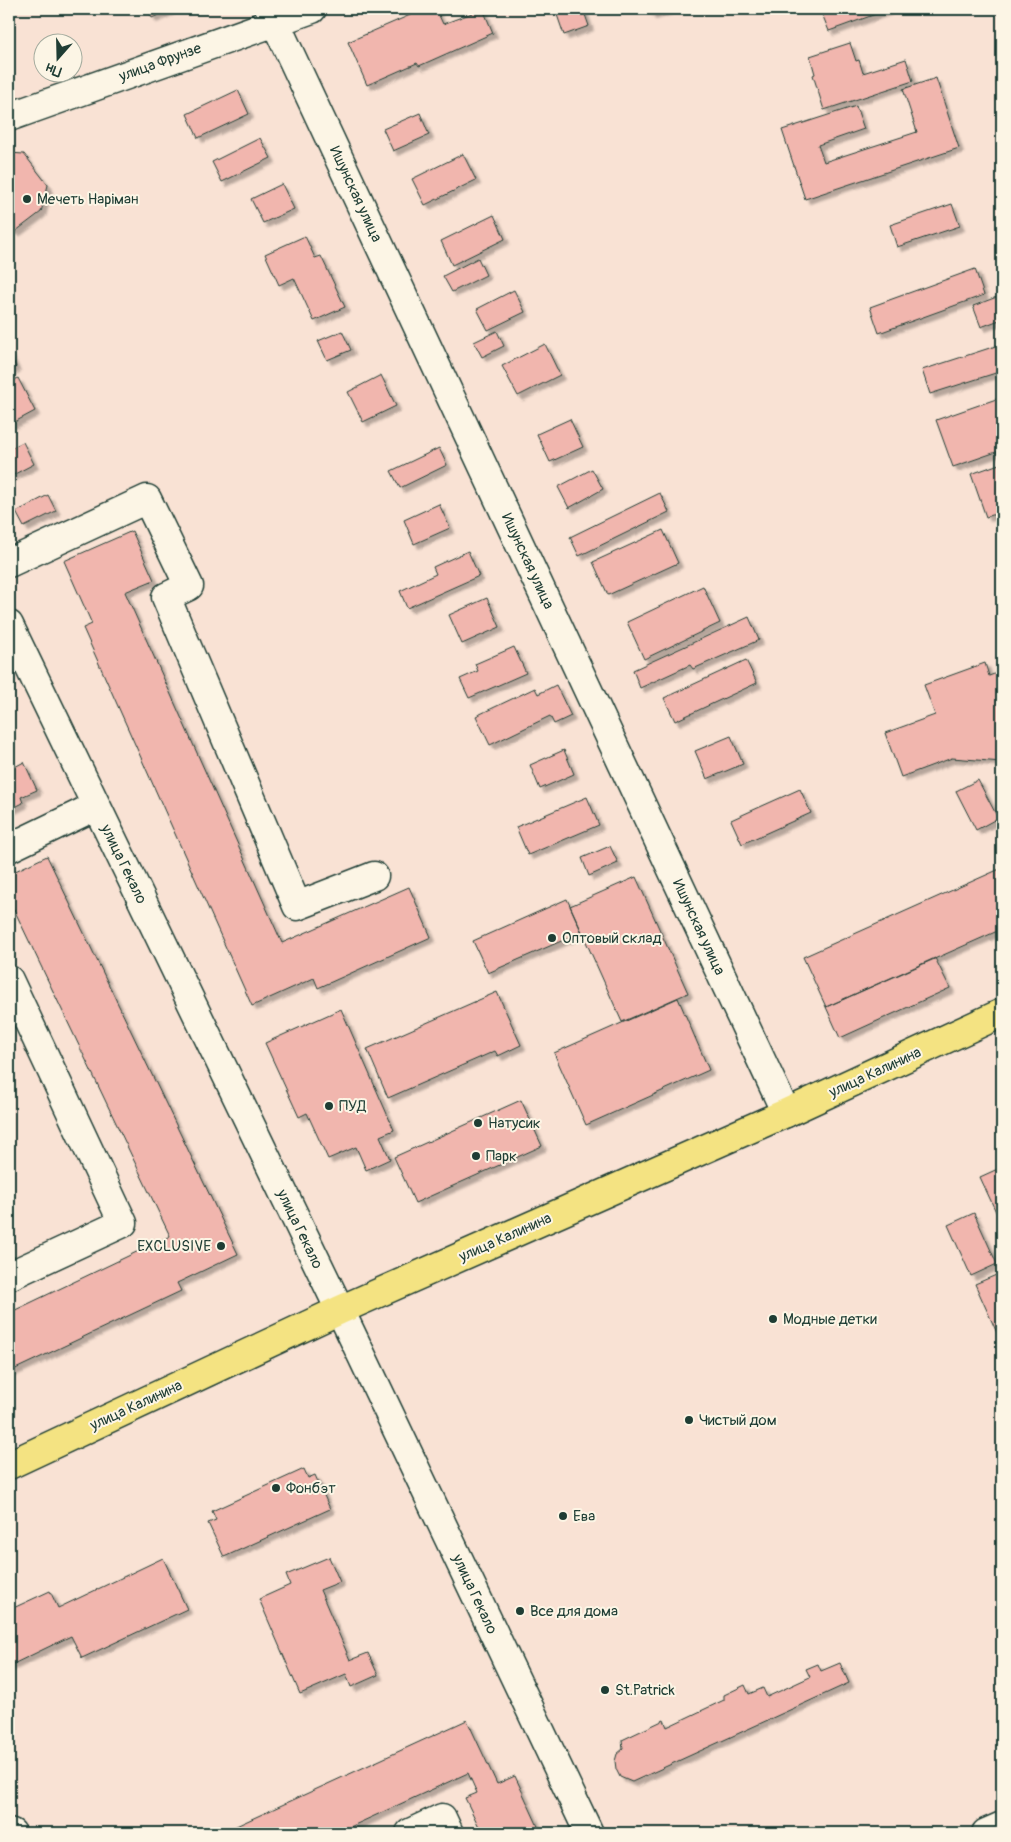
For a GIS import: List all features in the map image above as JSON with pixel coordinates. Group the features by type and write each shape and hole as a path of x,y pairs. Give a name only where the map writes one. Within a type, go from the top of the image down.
{"main road":[{"name":"улица Калинина","path":"9,1465 340,1310 786,1113 1002,1014"}],"street":[{"name":"улица Фрунзе","path":"9,117 272,15 312,9"},
{"name":"Ишунская улица","path":"272,15 786,1113"},
{"path":"9,563 147,499 189,586 166,597 297,906 374,876"},
{"name":"улица Гекало","path":"9,625 340,1310 589,1833"},
{"path":"9,848 96,806"},
{"path":"9,980 123,1223 9,1276"},
{"path":"410,1833 442,1818 449,1833"},
{"path":"986,1833 1002,1826"}],"building":[{"path":"148,9 171,9 152,18"},
{"path":"424,9 436,9 443,24 483,9 493,33 419,66 417,63 367,85 348,42"},
{"path":"555,9 583,9 589,26 564,35"},
{"path":"649,9 669,9 651,15"},
{"path":"820,9 887,9 887,10 829,31"},
{"path":"850,43 856,61 859,60 863,73 906,59 913,81 824,110 813,75 815,74 810,56"},
{"path":"936,78 959,148 805,199 782,130 856,106 864,129 818,145 824,162 917,132 903,89"},
{"path":"238,90 249,114 198,138 187,114"},
{"path":"420,113 429,135 393,151 383,129"},
{"path":"260,138 271,158 222,182 212,162"},
{"name":"Мечеть Наріман","path":"9,153 24,154 48,185 41,212 16,231 9,229"},
{"path":"463,154 476,180 425,205 412,179"},
{"path":"282,184 294,209 263,223 251,199"},
{"path":"952,204 960,226 897,247 890,225"},
{"path":"494,215 505,239 452,265 441,241"},
{"path":"305,236 315,258 321,256 345,307 314,321 294,278 279,285 265,254"},
{"path":"478,258 486,275 452,292 443,276"},
{"path":"975,269 984,295 879,333 870,307"},
{"path":"514,290 525,312 488,330 477,309"},
{"path":"1002,295 1002,319 981,327 973,306"},
{"path":"342,331 351,350 327,360 318,341"},
{"path":"497,331 504,346 482,357 474,342"},
{"path":"545,344 560,375 518,396 502,366"},
{"path":"1002,344 1002,371 930,394 922,370"},
{"path":"9,352 16,367 9,371"},
{"path":"381,375 396,406 363,422 348,392"},
{"path":"18,378 35,411 9,425 9,383"},
{"path":"1002,397 1002,450 953,467 936,420"},
{"path":"570,419 583,447 550,462 537,434"},
{"path":"23,442 34,464 9,477 9,449"},
{"path":"439,448 447,465 400,488 391,471"},
{"path":"1002,463 1002,512 986,517 971,474"},
{"path":"592,469 603,489 569,508 558,487"},
{"path":"660,493 669,512 579,556 570,537"},
{"path":"48,495 56,511 24,527 16,512"},
{"path":"439,504 450,528 414,544 404,520"},
{"path":"663,530 678,563 608,595 593,562"},
{"path":"132,531 154,580 125,592 282,943 409,887 431,937 318,988 314,978 252,1006 83,628 92,624 64,561"},
{"path":"468,551 479,576 407,608 400,591 436,574 433,567"},
{"path":"703,586 720,623 644,659 627,622"},
{"path":"487,598 500,627 462,644 449,615"},
{"path":"749,617 759,640 693,669 690,665 640,688 633,670"},
{"path":"514,647 526,673 469,698 460,679 478,671 475,664"},
{"path":"746,660 757,683 675,721 664,698"},
{"path":"985,663 989,676 1002,671 1002,762 952,758 901,777 885,733 935,715 924,685"},
{"path":"556,685 571,716 554,724 550,716 490,745 476,716 535,688 538,694"},
{"path":"731,736 743,764 707,779 695,751"},
{"path":"564,750 574,774 540,789 530,765"},
{"path":"24,762 37,790 21,797 23,803 9,810 9,770"},
{"path":"978,780 998,818 976,830 956,791"},
{"path":"800,789 811,813 742,844 731,820"},
{"path":"587,797 599,825 528,855 516,827"},
{"path":"610,846 618,863 589,876 582,858"},
{"path":"47,856 238,1254 177,1283 181,1291 9,1372 9,1313 170,1236 9,899 9,874"},
{"path":"1002,868 1002,929 826,1007 803,957"},
{"path":"636,877 688,993 622,1022 570,906"},
{"path":"567,899 582,932 488,973 473,941"},
{"path":"935,958 950,988 840,1038 826,1007"},
{"path":"497,992 521,1045 498,1056 495,1051 388,1098 367,1049"},
{"path":"678,998 709,1070 586,1125 554,1053"},
{"path":"341,1009 394,1130 380,1136 390,1159 366,1170 356,1147 328,1159 307,1113 299,1117 265,1043"},
{"path":"521,1100 542,1146 415,1203 394,1157"},
{"path":"1002,1167 1002,1225 980,1177"},
{"path":"974,1213 997,1264 971,1276 948,1225"},
{"path":"1001,1273 1002,1276 1002,1344 975,1284"},
{"path":"304,1469 308,1478 315,1475 330,1509 224,1557 208,1523 216,1520 212,1511"},
{"path":"329,1557 340,1582 320,1590 350,1660 368,1653 378,1675 351,1687 346,1674 300,1694 259,1599 290,1585 286,1575"},
{"path":"163,1558 187,1609 82,1658 71,1636 9,1666 9,1610 50,1591 58,1608"},
{"path":"840,1663 849,1683 632,1782 620,1777 616,1769 615,1761 617,1754 623,1749 622,1740 664,1720 667,1727 724,1700 724,1695 745,1685 749,1694 763,1688 767,1697 810,1677 806,1669 818,1664 821,1671"},
{"path":"467,1720 497,1784 515,1776 541,1833 482,1833 465,1798 477,1793 468,1773 337,1833 221,1833"}],"place":[{"name":"Мечеть Наріман","path":"27,199"},
{"name":"Оптовый склад","path":"552,938"},
{"name":"ПУД","path":"329,1106"},
{"name":"Натусик","path":"478,1123"},
{"name":"Парк","path":"476,1156"},
{"name":"EXCLUSIVE","path":"221,1246"},
{"name":"Модные детки","path":"773,1319"},
{"name":"Чистый дом","path":"689,1420"},
{"name":"Фонбэт","path":"276,1488"},
{"name":"Ева","path":"563,1516"},
{"name":"Все для дома","path":"520,1611"},
{"name":"St.Patrick","path":"605,1690"}]}
